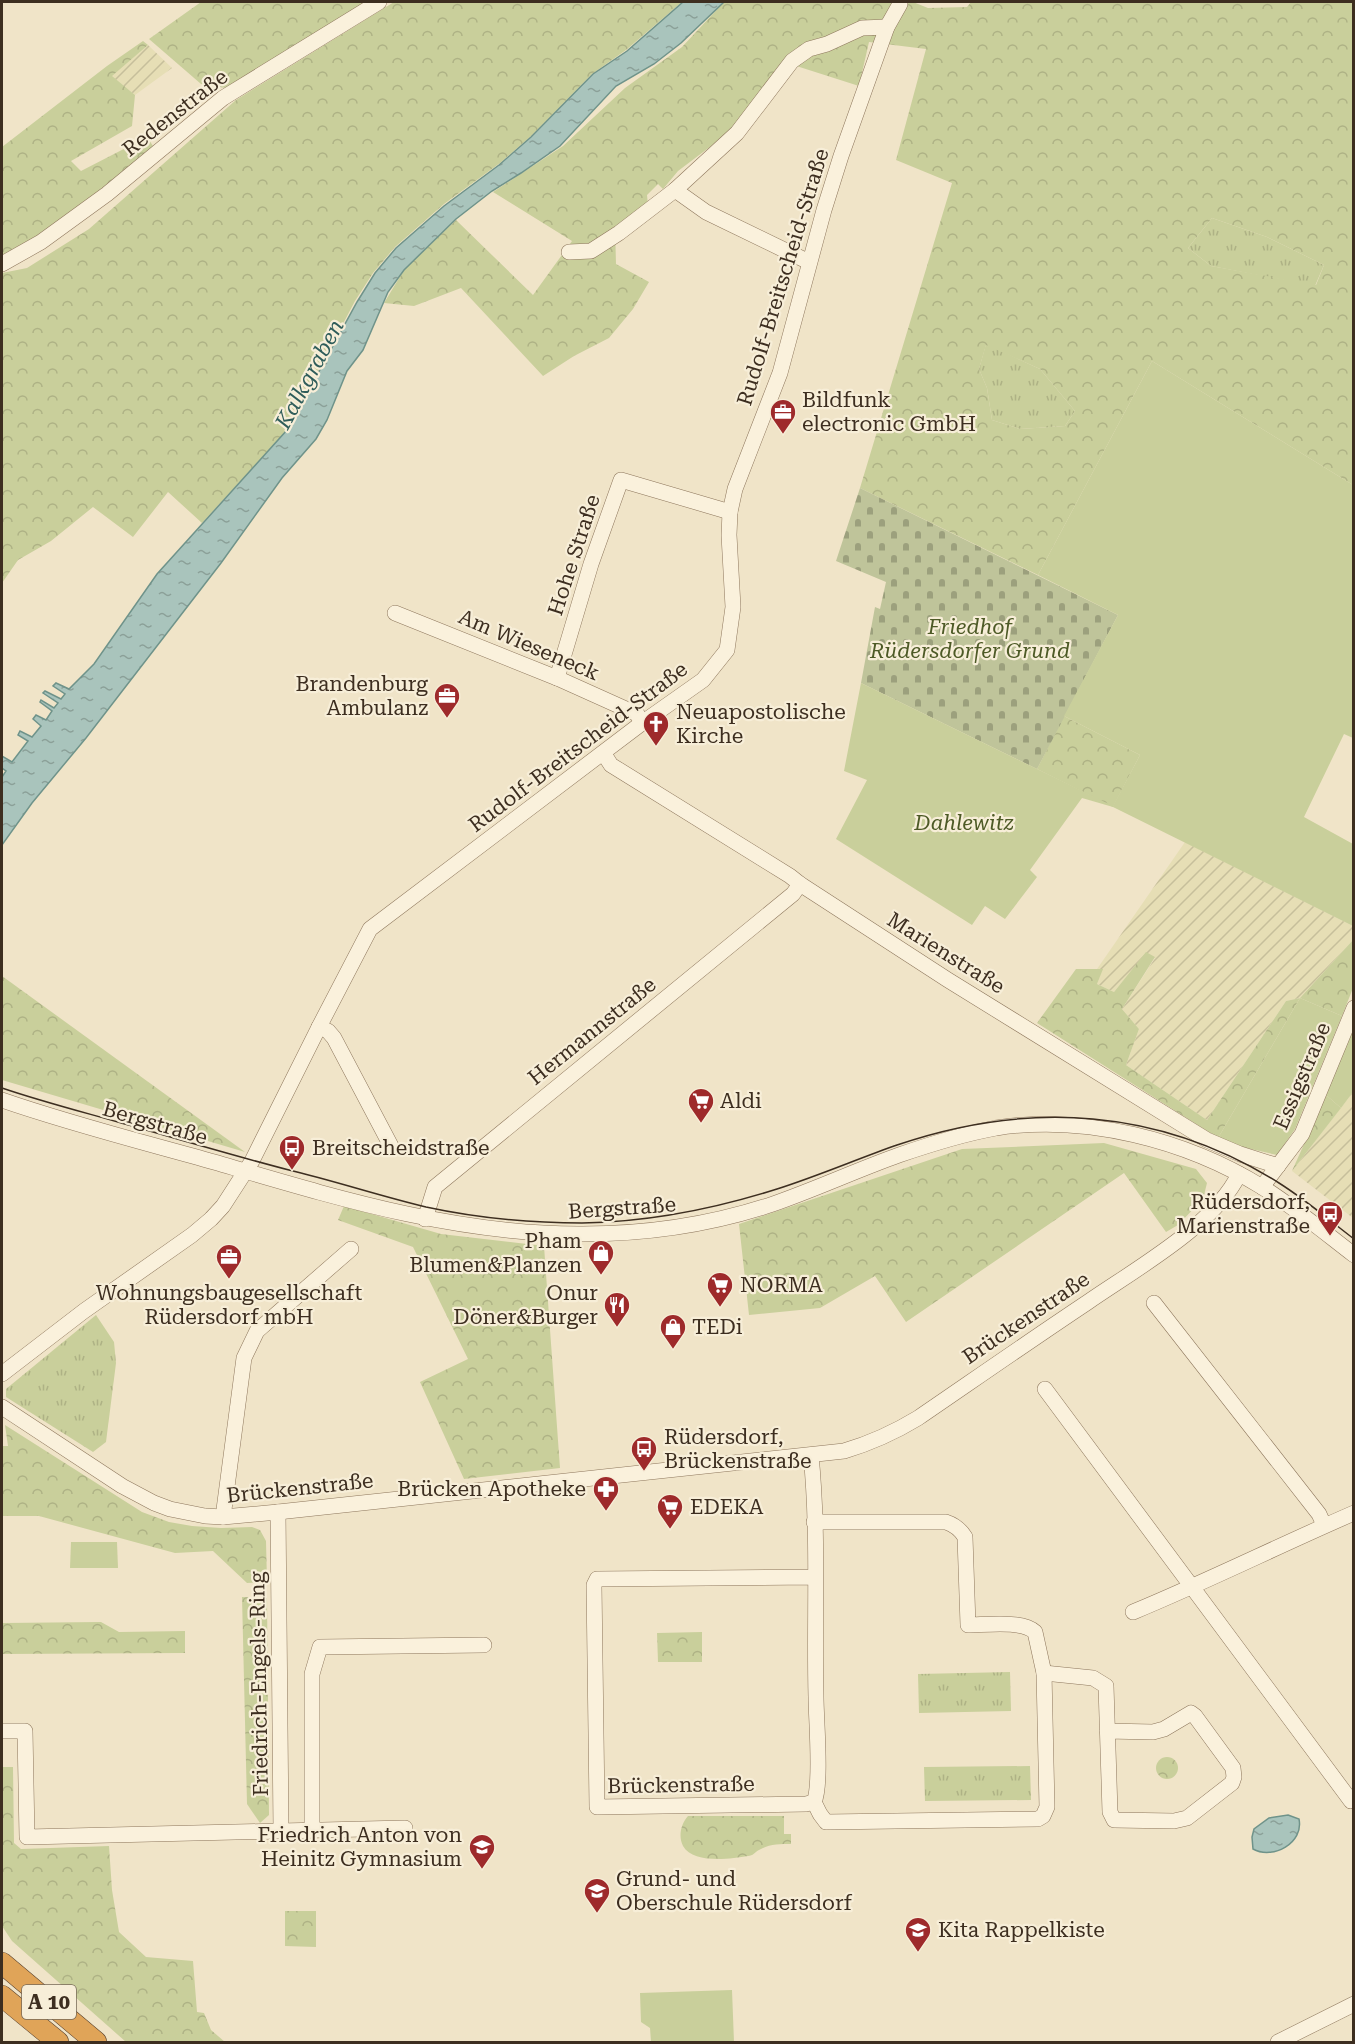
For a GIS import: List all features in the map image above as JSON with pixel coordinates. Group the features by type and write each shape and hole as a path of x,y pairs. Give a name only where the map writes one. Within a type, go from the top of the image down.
{"highway":[{"name":"A 10","path":"2,1963 96,2043"},
{"name":"A 10","path":"2,1996 58,2043"}],"street":[{"name":"Redenstraße","path":"2,264 41,242 106,194 223,98 379,2"},
{"name":"Rudolf-Breitscheid-Straße","path":"2,1374 211,1220 230,1197 252,1161 370,929 642,723 703,680 727,650 733,607 729,535 730,512 735,489 780,373 809,262 841,156 887,27 900,4"},
{"path":"569,252 591,251 620,233 675,190 737,133 792,61 809,49 827,44 862,28 887,27"},
{"path":"675,190 706,212 809,262"},
{"name":"Hohe Straße","path":"557,678 591,564 621,480 730,512"},
{"name":"Am Wieseneck","path":"395,613 557,678 637,714 642,723"},
{"name":"Marienstraße","path":"604,754 611,765 790,876 948,980 1207,1140 1278,1166"},
{"name":"Hermannstraße","path":"425,1219 435,1187 793,894 800,884"},
{"name":"Essigstraße","path":"1262,1187 1302,1134 1353,1008"},
{"path":"319,1027 328,1031 334,1038 391,1146"},
{"name":"Bergstraße","path":"2,1100 245,1171 425,1219 510,1230 570,1234 629,1233 714,1219 771,1204 897,1156 954,1138 997,1128 1079,1127 1138,1135 1191,1152 1239,1174"},
{"path":"1239,1174 1262,1187 1353,1255"},
{"name":"Brückenstraße","path":"2,1407 122,1486 154,1503 187,1513 223,1517 811,1455 861,1446 896,1431 918,1418 1184,1235 1228,1193 1239,1174"},
{"path":"223,1517 244,1358 257,1331 351,1249"},
{"path":"1154,1303 1319,1514 1324,1525"},
{"path":"1045,1389 1353,1800"},
{"path":"811,1455 814,1522 817,1795 814,1802 820,1814 826,1822 1038,1819 1043,1816 1047,1807 1044,1673 1035,1632 1019,1625 968,1625 965,1537 957,1527 946,1522 814,1522"},
{"name":"Friedrich-Engels-Ring","path":"278,1512 281,1832"},
{"path":"1133,1612 1193,1587 1324,1525 1351,1518"},
{"name":"Brückenstraße","path":"814,1577 597,1579 594,1585 597,1807 806,1804 814,1802"},
{"path":"312,1830 312,1674 320,1647 484,1645"},
{"path":"1044,1673 1093,1678 1106,1686 1107,1731 1110,1812 1114,1820 1174,1821 1187,1818 1232,1783 1233,1768 1191,1713 1164,1730 1153,1732 1107,1731"},
{"path":"2,1731 25,1731 27,1837 405,1828"},
{"path":"1278,2043 1353,2004"}],"shaded area":[{"path":"148,45 172,68 135,95 111,76"},
{"path":"1185,842 1353,926 1353,940 1300,998 1286,1001 1207,1120 1126,1065 1139,1029 1122,1009 1155,958 1146,953 1114,992 1097,984 1102,970 1097,969"},
{"path":"1353,1092 1353,1218 1292,1171"}],"green space":[{"path":"201,2 374,2 232,89 201,84 149,39"},
{"path":"394,2 682,2 626,50 592,74 530,137 500,163 444,204 395,247 373,273 355,301 287,430 202,523 168,492 133,537 93,507 51,541 18,560 2,583 2,273 27,268 89,229 236,100"},
{"path":"724,2 913,2 928,8 967,7 971,2 1353,2 1353,485 1152,361 1038,575 860,488 952,183 896,160 926,49 869,42 859,86 787,63 727,134 678,171 663,189 658,184 647,195 648,205 615,227 616,264 649,282 633,309 609,338 574,356 543,376 461,288 414,306 384,303 404,270 456,220 533,295 572,241 493,192 563,146 625,88 682,47","holes":["1212,218 1267,237 1324,265 1316,285 1211,266 1188,248","986,345 1040,369 1075,411 1065,426 1020,429 992,420 987,388 979,369"]},
{"path":"143,41 148,45 112,76 135,95 132,126 71,161 81,171 147,137 155,149 58,224 2,257 2,147"},
{"path":"1212,218 1267,237 1324,265 1315,286 1211,266 1188,248"},
{"path":"986,344 1040,369 1075,411 1065,426 1020,429 992,420 987,388 979,369"},
{"name":"Dahlewitz","path":"1152,361 1353,485 1353,738 1344,734 1304,817 1353,844 1353,926 1113,807 1082,798 1030,870 1037,877 1005,919 985,906 972,925 836,839 867,780 844,771 861,683 1113,806 1140,755 1064,716 1118,615 1038,575"},
{"name":"Friedhof Rüdersdorfer Grund","path":"860,488 1118,615 1037,769 861,683 875,607 880,609 886,582 836,561"},
{"path":"1064,716 1140,755 1113,807 1037,769"},
{"path":"1353,940 1353,988 1342,1016 1300,998"},
{"path":"1146,952 1155,957 1122,1009 1139,1029 1126,1065 1207,1120 1286,1001 1300,998 1218,1138 1037,1023 1076,969 1103,969 1097,984 1114,992"},
{"path":"2,976 245,1152 2,1080"},
{"path":"1300,998 1342,1016 1295,1129 1277,1155 1224,1143 1218,1138"},
{"path":"1353,1029 1353,1092 1341,1108 1326,1095"},
{"path":"1326,1095 1341,1108 1292,1171"},
{"path":"1104,1143 1196,1169 1207,1183 1203,1199 1178,1225 1166,1232 1124,1173 906,1322 875,1276 820,1308 749,1315 739,1224 962,1149"},
{"path":"344,1206 441,1234 544,1246 560,1468 464,1479 420,1382 468,1359 413,1247 338,1220"},
{"path":"96,1315 114,1342 116,1363 106,1442 93,1452 6,1397 6,1389"},
{"path":"5,1425 142,1512 169,1522 192,1526 252,1527 260,1530 266,1541 267,1582 247,1583 213,1551 175,1553 39,1516 2,1516 2,1446 8,1446"},
{"path":"71,1542 117,1542 118,1568 70,1568"},
{"path":"242,1597 267,1598 269,1815 260,1823 247,1804"},
{"path":"101,1622 119,1632 185,1631 185,1653 2,1654 2,1623"},
{"path":"702,1632 702,1662 658,1662 657,1633"},
{"path":"1010,1672 1011,1711 919,1713 918,1674"},
{"path":"1167,1757 1175,1760 1178,1768 1175,1776 1167,1779 1159,1776 1156,1768 1159,1760"},
{"path":"1030,1766 1031,1800 925,1801 924,1767"},
{"path":"2,1767 13,1767 14,1843 21,1849 109,1846 112,1890 119,1932 146,1957 193,1961 197,2012 204,2013 211,2030 225,2042 126,2042 12,1941 2,1926"},
{"path":"688,1816 784,1816 784,1834 791,1834 791,1844 767,1847 750,1856 713,1859 695,1856 688,1852 681,1842 681,1830"},
{"path":"285,1911 316,1911 316,1947 285,1946"},
{"path":"732,1990 734,2042 651,2042 650,2028 641,2022 640,1993"}],"water":[{"path":"683,2 724,2 681,43 654,64 616,86 560,146 492,191 456,219 404,270 388,292 363,350 347,371 327,420 316,439 282,478 221,563 86,738 32,803 2,845 2,777 6,771 2,768 2,756 12,762 28,741 18,735 20,731 32,737 41,726 33,719 36,715 46,720 52,711 40,702 41,700 54,708 58,703 43,693 45,691 61,699 65,694 53,686 56,683 69,689 94,664 157,574 287,430 375,273 396,248 444,206 499,165 531,137 593,74 627,51"},
{"path":"1288,1815 1299,1819 1297,1835 1292,1842 1278,1851 1261,1852 1253,1849 1254,1829 1269,1818"}],"tram line":[{"path":"2,1088 45,1102 426,1207 484,1217 562,1223 631,1220 729,1203 792,1184 897,1145 946,1131 996,1121 1044,1117 1093,1119 1141,1126 1188,1139 1234,1158 1279,1183 1354,1239"}],"place":[{"name":"Bildfunk electronic GmbH","path":"783,435"},
{"name":"Brandenburg Ambulanz","path":"447,719"},
{"name":"Neuapostolische Kirche","path":"656,747"},
{"name":"Aldi","path":"701,1124"},
{"name":"Breitscheidstraße","path":"292,1171"},
{"name":"Rüdersdorf, Marienstraße","path":"1330,1237"},
{"name":"Pham Blumen&Planzen","path":"601,1276"},
{"name":"Wohnungsbaugesellschaft Rüdersdorf mbH","path":"229,1280"},
{"name":"NORMA","path":"720,1308"},
{"name":"Onur Döner&Burger","path":"617,1328"},
{"name":"TEDi","path":"673,1350"},
{"name":"Rüdersdorf, Brückenstraße","path":"644,1472"},
{"name":"Brücken Apotheke","path":"606,1512"},
{"name":"EDEKA","path":"670,1530"},
{"name":"Friedrich Anton von Heinitz Gymnasium","path":"482,1870"},
{"name":"Grund- und Oberschule Rüdersdorf","path":"597,1914"},
{"name":"Kita Rappelkiste","path":"918,1953"}],"water label":[{"name":"Kalkgraben","path":"309,374"}]}
